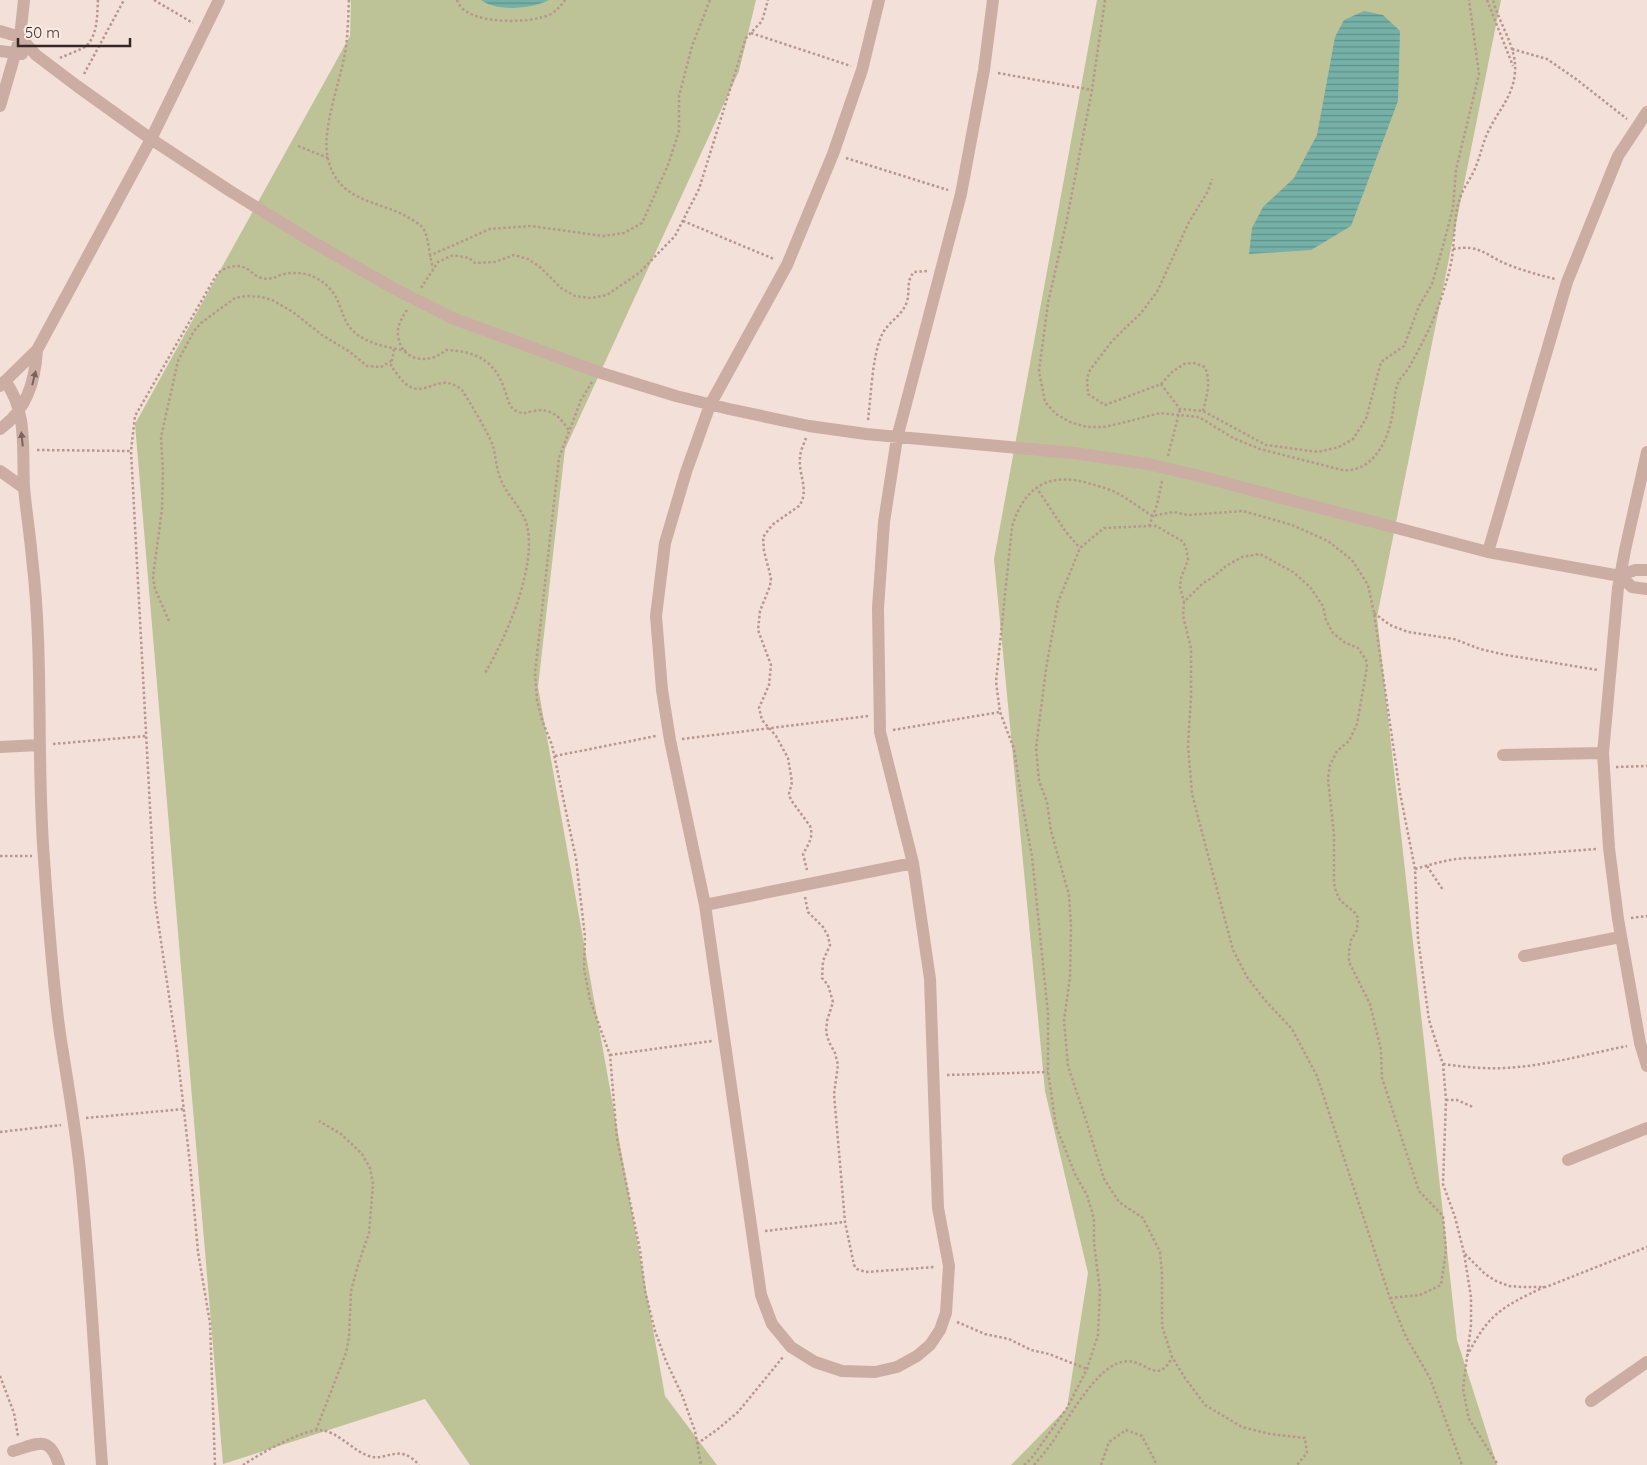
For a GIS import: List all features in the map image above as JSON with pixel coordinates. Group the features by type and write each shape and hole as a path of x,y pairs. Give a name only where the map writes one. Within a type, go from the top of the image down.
{"street":[{"path":"0,106 20,37 24,0"},
{"path":"102,1465 80,1168 60,1031 50,944 43,855 39,745 38,630 34,573 24,488 20,410 17,400 3,383 36,350 151,139 220,0"},
{"path":"879,0 862,70 834,154 787,265 710,404 686,472 665,543 656,616 662,690 669,737 705,905 761,1295 772,1324 791,1347 815,1362 842,1371 875,1372 897,1367 917,1356 930,1345 940,1330 946,1313 950,1266 938,1208 930,980 913,863 880,732 878,608 884,522 897,438 961,194 984,70 993,0"},
{"path":"0,31 20,37 47,64 151,139 270,216 393,288 452,318 598,372 710,404 809,426 897,438 1074,453 1148,464 1488,552 1620,576 1632,586 1647,589"},
{"path":"0,51 36,55"},
{"path":"1488,552 1567,282 1618,156 1647,112"},
{"path":"0,429 8,424 20,410 30,392 34,378 36,350"},
{"path":"1647,452 1620,576 1603,753 1609,848 1620,937 1640,1043 1647,1066"},
{"path":"0,471 24,488"},
{"path":"1620,576 1635,570 1647,570"},
{"path":"0,746 39,745"},
{"path":"1503,754 1603,753"},
{"path":"705,905 913,863"},
{"path":"1524,956 1620,937"},
{"path":"1568,1160 1647,1128"},
{"path":"1592,1401 1647,1362"},
{"path":"18,1450 36,1444 47,1445 54,1451 59,1465"}],"path":[{"path":"47,64 86,46 96,24 98,0"},
{"path":"77,86 124,0"},
{"path":"154,0 205,30"},
{"path":"350,0 346,52 330,123 327,143 328,158 333,174 353,195 368,203 393,210 416,222 422,228 426,235 433,268"},
{"path":"457,0 459,5 470,15 485,20 534,18 550,14 561,6 565,0"},
{"path":"429,256 490,229 531,226 603,236 624,233 642,223 668,165 679,131 679,96 692,46 710,0"},
{"path":"418,293 438,262 453,255 468,258 475,263 495,262 514,255 528,259 540,267 560,288 575,296 591,298 607,295 639,273 675,236 699,189 746,38 762,21 768,0"},
{"path":"1105,0 1092,90 1066,224 1048,303 1039,371 1045,402 1056,414 1070,422 1086,427 1103,427 1160,413 1199,417 1233,438 1260,449 1351,471 1360,469 1368,464 1382,445 1390,428 1399,381 1408,370 1434,320 1445,286 1453,249 1453,208 1456,170 1479,74 1469,0"},
{"path":"1487,0 1515,70"},
{"path":"1454,224 1462,194 1476,167 1488,132 1512,91 1515,70 1512,49 1497,15 1493,0"},
{"path":"751,33 862,70"},
{"path":"1512,49 1547,59 1576,79 1637,127"},
{"path":"984,70 1092,90"},
{"path":"298,146 328,158"},
{"path":"834,154 961,194"},
{"path":"1203,411 1208,396 1209,377 1205,366 1194,363 1184,364 1172,372 1161,384 1105,405 1088,394 1086,386 1087,378 1095,363 1112,342 1141,313 1157,292 1189,222 1208,191 1212,179"},
{"path":"1161,384 1180,409 1203,411 1266,445 1318,452 1339,447 1353,439 1366,419 1381,362 1404,346 1419,306 1432,284 1453,208"},
{"path":"682,221 787,265"},
{"path":"1453,249 1477,248 1506,264 1567,282"},
{"path":"215,1465 210,1323 198,1252 177,1050 155,901 130,451 135,416 217,274 223,269 236,266 243,267 254,275 268,279 297,273 312,276 326,284 339,302 343,317 351,330 363,339 406,352"},
{"path":"866,434 877,349 881,336 888,324 905,308 908,300 908,280 914,272 941,270"},
{"path":"170,621 155,588 153,577 162,510 161,438 178,360 194,331 201,323 235,298 246,296 262,297 272,300 293,312 367,366 381,367 391,361"},
{"path":"407,309 399,326 398,335 400,344 406,352 422,360 431,360 446,350 463,351 479,356 492,366 502,380 508,401 514,410 524,413 534,410 551,412 558,417 568,431"},
{"path":"394,349 391,366 402,380 412,388 424,389 446,382 462,390 492,445 501,480 525,521 528,537 523,583 501,644 485,673"},
{"path":"598,372 581,400 559,458 535,673 537,700 555,756 576,859 585,937 584,969 590,1000 610,1055 616,1139 640,1250 645,1290 654,1331 682,1395 695,1431 701,1465"},
{"path":"1178,414 1180,409"},
{"path":"809,426 800,458 804,491 802,502 767,530 762,544 771,578 770,586 760,611 758,630 771,666 769,685 759,708 762,720 770,728 788,758 792,782 789,794 791,800 810,826 811,831 810,841 803,854 808,912 823,928 828,936 830,945 823,961 822,978 828,985 833,1002 827,1021 826,1032 838,1065 834,1094 845,1222 853,1261 857,1269 861,1271 950,1266"},
{"path":"23,450 130,451"},
{"path":"1024,1465 1031,1459 1067,1408 1087,1368 1098,1335 1100,1291 1094,1243 1094,1219 1087,1195 1075,1174 1056,1126 1048,1072 1048,1014 1032,856 1022,808 1014,750 1000,712 996,682 1012,527 1017,511 1026,496 1036,487 1052,480 1067,478 1113,491 1152,516 1174,512 1188,515 1243,511 1292,525 1328,541 1352,560 1368,584 1400,793 1415,869 1418,938 1428,1011 1444,1064 1446,1100 1443,1184 1455,1217 1464,1253 1471,1297 1471,1325 1463,1389 1470,1419 1498,1465"},
{"path":"1036,487 1066,532 1080,548"},
{"path":"1149,526 1157,505"},
{"path":"1297,1465 1306,1453 1305,1438 1270,1434 1242,1427 1205,1405 1172,1357 1162,1326 1160,1252 1143,1218 1119,1202 1104,1179 1086,1117 1068,1066 1064,1021 1070,977 1071,927 1069,895 1051,831 1047,802 1039,781 1036,748 1058,602 1080,548 1104,528 1156,526 1182,541 1186,547 1188,560 1181,578 1180,587 1191,648 1191,698 1188,744 1192,794 1233,950 1247,977 1264,999 1292,1028 1317,1076 1390,1298 1406,1337 1430,1378 1462,1465"},
{"path":"1184,602 1203,582 1212,578 1226,566 1242,557 1260,554 1293,572 1310,587 1323,606 1326,620 1333,633 1344,642 1358,648 1366,660 1367,667 1357,724 1349,742 1338,752 1330,764 1328,779 1334,834 1334,884 1340,900 1358,918 1357,930 1351,940 1349,962 1370,1004 1381,1050 1382,1078 1419,1191 1443,1216 1446,1250 1441,1285 1420,1295 1390,1298"},
{"path":"1374,614 1390,625 1408,632 1454,639 1480,649 1506,655 1610,671"},
{"path":"880,732 1000,712"},
{"path":"555,756 669,737 770,728 879,715"},
{"path":"39,745 146,736"},
{"path":"1604,768 1647,766"},
{"path":"1415,869 1463,857 1477,858 1609,848"},
{"path":"0,856 43,855"},
{"path":"1427,866 1443,890"},
{"path":"610,1055 725,1039"},
{"path":"1444,1064 1474,1068 1505,1068 1535,1065 1640,1043"},
{"path":"933,1076 1048,1072"},
{"path":"1446,1100 1457,1100 1473,1107"},
{"path":"0,1132 73,1121 184,1109"},
{"path":"316,1430 346,1353 349,1338 351,1291 369,1233 373,1184 370,1168 362,1154 340,1134 319,1121"},
{"path":"753,1233 845,1222"},
{"path":"1466,1358 1478,1335 1494,1315 1511,1303 1647,1247"},
{"path":"1464,1253 1496,1281 1509,1286 1546,1287"},
{"path":"946,1313 956,1322 985,1334 1008,1339 1030,1350 1049,1354 1087,1368"},
{"path":"697,1444 738,1412 791,1347"},
{"path":"1034,1465 1051,1444 1080,1399 1104,1372 1114,1365 1123,1362 1133,1362 1148,1369 1160,1370 1169,1363 1172,1357"},
{"path":"0,1376 14,1413 18,1435 18,1450"},
{"path":"243,1465 262,1453 316,1430 331,1433 369,1456 380,1457 397,1453 411,1458 419,1465"},
{"path":"1101,1465 1109,1442 1126,1430 1142,1436 1155,1461 1154,1465"}],"green space":[{"path":"351,0 756,0 739,71 565,449 538,687 665,1396 717,1465 470,1465 425,1399 223,1464 135,424 350,36"},
{"path":"1097,0 1501,0 1377,617 1457,1340 1497,1465 1011,1465 1067,1408 1088,1273 1045,1091 994,559"}],"water":[{"path":"481,0 549,0 524,7 505,8 488,4"},
{"path":"1364,11 1383,15 1400,31 1398,101 1351,226 1311,250 1249,254 1252,228 1263,207 1294,178 1317,135 1335,37 1344,20"}]}
